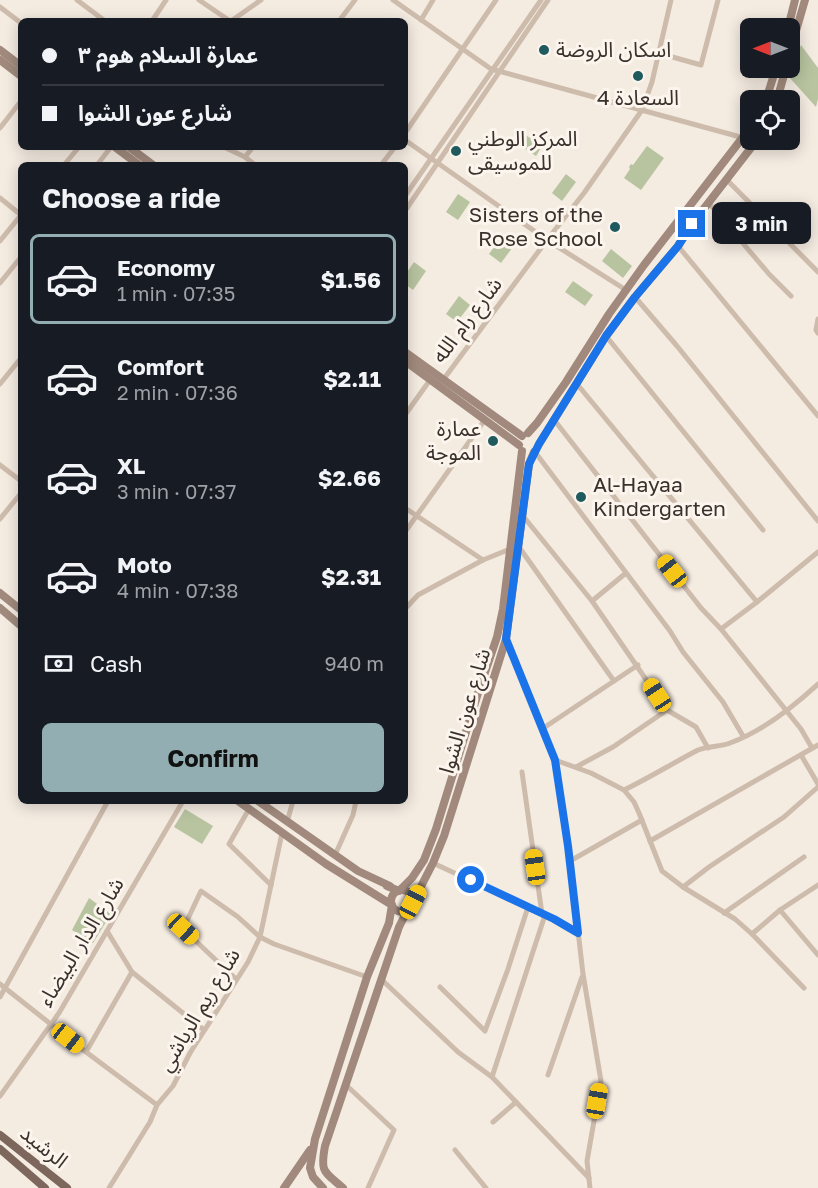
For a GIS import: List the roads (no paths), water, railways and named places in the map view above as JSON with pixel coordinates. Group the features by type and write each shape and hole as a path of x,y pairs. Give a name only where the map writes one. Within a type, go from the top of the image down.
{"main road":[{"path":"790,18 795,0"},
{"path":"800,18 805,0"},
{"path":"0,51 18,64"},
{"path":"0,60 18,74"},
{"path":"521,448 525,435 566,382 626,290 740,143"},
{"path":"117,150 135,162"},
{"path":"133,150 149,162"},
{"path":"408,363 528,453 536,454 539,444 606,336 678,246 708,202 749,150"},
{"path":"408,354 525,435 537,437 539,444"},
{"name":"شارع عون الشوا","path":"399,891 424,861 497,637 503,609 521,448"},
{"name":"شارع عون الشوا","path":"413,902 434,863 444,836 506,639 529,464 536,454"},
{"path":"0,593 18,608"},
{"path":"0,608 18,623"},
{"path":"242,804 326,864 382,897 400,912 407,911"},
{"path":"262,804 358,871 399,891 409,892 413,902 399,927 325,1146 322,1165 324,1171 343,1188"},
{"path":"387,886 406,883"},
{"path":"316,1182 310,1168 315,1139 367,977 389,918 393,895 399,891"},
{"path":"382,897 389,918"},
{"name":"الرشيد","path":"0,1135 67,1188"},
{"path":"284,1188 315,1139"},
{"name":"الرشيد","path":"0,1149 45,1188"},
{"path":"294,1175 302,1174 323,1188"}],"street":[{"path":"77,0 101,18"},
{"path":"154,18 166,0"},
{"path":"200,0 227,18"},
{"path":"235,18 261,0"},
{"path":"341,18 355,0"},
{"path":"393,0 491,69 740,137"},
{"path":"421,20 433,0"},
{"path":"408,129 496,0"},
{"path":"408,192 541,0"},
{"path":"408,207 548,0"},
{"name":"شارع رام الله","path":"443,380 584,193 642,110 652,82 671,0"},
{"path":"658,53 701,65 718,0"},
{"path":"0,7 18,21"},
{"path":"0,128 18,105"},
{"path":"408,142 547,240 626,290"},
{"path":"67,162 77,150"},
{"path":"100,162 110,150"},
{"path":"230,150 251,162"},
{"path":"245,157 251,150"},
{"path":"383,162 393,150"},
{"path":"726,179 818,272"},
{"path":"0,198 18,213"},
{"path":"708,202 769,274 791,296"},
{"path":"0,242 18,219"},
{"path":"678,246 818,416"},
{"path":"0,283 18,261"},
{"path":"635,297 818,521"},
{"path":"818,318 816,330 818,333"},
{"path":"606,336 763,530"},
{"path":"0,384 18,362"},
{"path":"408,410 430,380"},
{"path":"578,384 757,602"},
{"path":"408,528 484,421"},
{"path":"555,421 701,608 721,628 815,747 650,841"},
{"path":"536,454 670,631 683,652 723,702 743,736"},
{"path":"0,465 18,479"},
{"path":"0,519 18,497"},
{"path":"408,510 483,560"},
{"path":"523,516 592,601 667,710 696,727 708,748"},
{"path":"519,547 614,681"},
{"path":"408,606 418,595 483,560 510,549"},
{"path":"721,628 818,552"},
{"path":"592,601 626,573"},
{"path":"506,639 555,760 570,861 583,975 601,1081 587,1161 590,1188"},
{"path":"542,729 638,665"},
{"path":"624,790 656,775 700,749 729,744 787,712 818,684"},
{"path":"576,767 614,747 667,710"},
{"path":"684,887 709,867 784,817 818,785 801,754"},
{"path":"555,760 591,773 624,790 634,802 662,871 735,919 752,933 804,988"},
{"path":"492,1077 544,914 522,772"},
{"path":"0,997 3,986 106,804"},
{"name":"شارع الدار البيضاء","path":"0,1096 59,1013 181,804"},
{"path":"287,822 292,804"},
{"path":"335,855 353,815 355,804"},
{"path":"249,809 229,844 271,885"},
{"path":"570,861 642,820"},
{"name":"شارع ريم الرياشي","path":"109,1188 150,1122 157,1105 173,1086 204,1030 248,962 260,937 282,833"},
{"path":"724,913 804,857"},
{"path":"434,863 544,914 578,933"},
{"path":"752,933 780,910 818,885"},
{"path":"236,979 183,929 201,891 238,917 260,937 314,960 367,977"},
{"path":"440,987 484,1031 508,969 528,907"},
{"path":"780,910 818,955"},
{"path":"106,931 132,972 204,1030"},
{"path":"86,1052 132,972"},
{"path":"548,1075 583,975"},
{"path":"381,979 458,1052 492,1077 589,1178"},
{"path":"3,986 157,1105"},
{"path":"345,1084 394,1130 368,1188"},
{"path":"493,1122 516,1102"},
{"path":"455,1150 486,1188"}],"place":[{"name":"اسكان الروضة","path":"544,50"},
{"name":"السعادة 4","path":"638,76"},
{"name":"المركز الوطني للموسيقى","path":"456,151"},
{"name":"Sisters of the Rose School","path":"615,227"},
{"name":"عمارة الموجة","path":"493,441"},
{"name":"Al-Hayaa Kindergarten","path":"581,497"}]}
